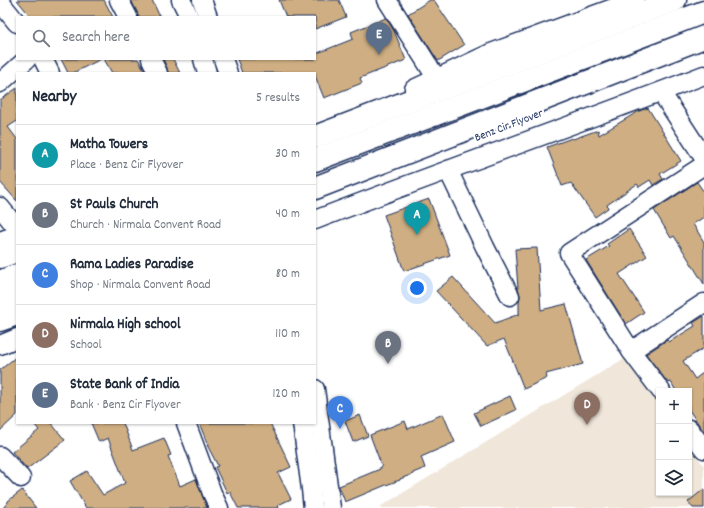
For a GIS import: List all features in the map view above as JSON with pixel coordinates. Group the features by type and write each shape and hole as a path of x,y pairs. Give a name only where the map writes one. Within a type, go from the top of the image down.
{"main road":[{"path":"316,138 675,0"},
{"path":"316,160 704,12"},
{"path":"316,188 704,37"},
{"name":"Benz Cir Flyover","path":"316,200 704,52"},
{"path":"0,257 16,251"},
{"path":"0,282 16,275"},
{"path":"0,302 16,295"},
{"path":"0,320 16,314"}],"street":[{"path":"119,0 127,16"},
{"path":"181,0 189,16"},
{"path":"387,0 437,78"},
{"path":"316,126 411,91 492,54 635,0"},
{"path":"0,2 16,22"},
{"path":"0,83 26,60"},
{"path":"44,60 50,72"},
{"path":"152,60 158,72"},
{"path":"203,60 208,72"},
{"path":"223,60 228,72"},
{"path":"316,220 704,75"},
{"path":"660,92 704,158"},
{"path":"659,388 631,351 569,253 704,165"},
{"path":"448,170 510,296"},
{"path":"0,207 16,227"},
{"path":"0,241 16,235"},
{"path":"631,351 704,303"},
{"path":"0,345 16,338"},
{"path":"316,396 331,508"},
{"path":"186,424 219,508"},
{"path":"302,424 313,508"},
{"path":"692,433 704,449"},
{"path":"0,456 21,478"}],"shaded area":[{"path":"625,358 656,400 656,496 692,496 692,449 704,466 704,508 378,508"}],"building":[{"path":"17,0 104,0 112,16 30,16"},
{"path":"131,0 152,0 160,16 138,16"},
{"path":"279,0 339,0 346,17 316,29 316,16 286,16"},
{"path":"430,0 434,0 464,45 438,61 408,14"},
{"path":"386,18 394,31 406,60 360,78 362,83 324,98 316,78 316,72 242,72 237,60 316,60 316,54 353,39 351,32"},
{"path":"62,60 99,60 75,72 68,72"},
{"path":"105,60 139,60 145,72 111,72"},
{"path":"163,60 174,60 180,72 168,72"},
{"path":"16,89 16,122 8,127 16,138 16,200 0,182 0,100"},
{"path":"648,108 681,161 660,174 663,179 653,185 650,180 639,187 637,184 607,205 608,208 595,217 571,183 562,186 547,147 598,130 599,135 639,111"},
{"path":"697,182 704,192 704,217 693,224 704,242 704,284 674,236 671,238 654,210"},
{"path":"429,199 450,255 404,271 384,215"},
{"path":"629,229 647,256 619,274 644,312 626,324 586,260 609,246 607,244"},
{"path":"537,248 541,310 566,304 583,364 546,374 547,378 524,389 504,339 487,346 436,291 453,277 495,323 519,314 520,296 515,249"},
{"path":"704,316 704,348 683,361 695,379 704,372 704,432 692,414 692,388 674,388 671,382 668,383 646,354 667,340 669,342 695,326 693,323"},
{"path":"16,357 16,416 0,431 0,370"},
{"path":"510,396 516,410 481,426 474,413"},
{"path":"443,414 455,442 421,457 425,468 400,480 345,502 339,486 382,467 370,435 405,421 408,429"},
{"path":"360,415 368,436 353,442 345,421"},
{"path":"34,424 52,424 65,440 27,469 12,452 39,430"},
{"path":"91,424 123,424 133,450 164,438 171,455 168,456 180,486 196,479 207,508 86,508 70,481 87,471 103,495 125,483 108,438 99,442"},
{"path":"199,424 270,424 291,467 278,473 291,499 278,505 279,508 238,508 230,492 227,493 215,467 218,466"},
{"path":"704,489 704,508 693,508 688,502"},
{"path":"22,490 36,508 3,508 8,501"}],"place":[{"name":"State Bank of India","path":"379,55"},
{"name":"Matha Towers","path":"417,235"},
{"name":"St Pauls Church","path":"388,364"},
{"name":"Nirmala High school","path":"587,425"},
{"name":"Rama Ladies Paradise","path":"340,429"}]}
